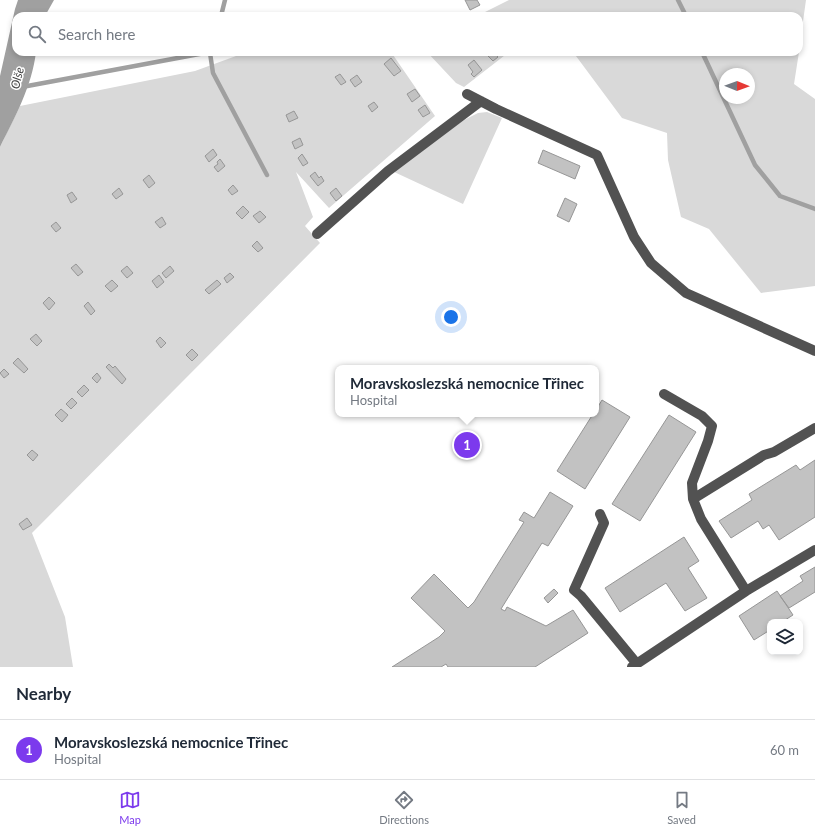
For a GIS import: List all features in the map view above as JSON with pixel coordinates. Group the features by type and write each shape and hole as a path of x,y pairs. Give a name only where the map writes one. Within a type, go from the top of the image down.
{"lane":[{"path":"467,94 496,109 598,155 634,237 651,263 686,293 815,351"},
{"path":"317,234 388,171 481,101"},
{"path":"664,394 702,416 712,426 692,483 692,499 700,519 746,591"},
{"path":"692,499 764,455 774,452 815,428"},
{"path":"600,514 604,523 574,590 581,596 635,665 746,591 815,550"}],"shaded area":[{"path":"509,0 806,0 803,21 803,12 485,12"},
{"path":"236,56 394,56 435,116 329,208 296,172 313,217 305,226 320,243 32,533 65,617 73,667 0,667 0,147 20,106 195,71"},
{"path":"431,56 504,56 464,87 456,83"},
{"path":"576,56 798,56 794,84 815,99 815,286 761,293 709,229 681,217 668,160 667,133 622,118"},
{"path":"487,112 502,118 463,204 392,171 464,120 478,113"}],"water":[{"path":"18,0 54,0 47,12 14,12"},
{"name":"Olše","path":"12,22 12,56 35,56 27,89 0,147 0,76"}],"building":[{"path":"465,0 477,0 480,5 470,10"},
{"path":"488,56 498,57 493,61"},
{"path":"391,58 401,71 394,76 384,64"},
{"path":"474,60 482,70 474,77 471,74 473,72 468,65"},
{"path":"340,74 346,82 341,85 335,77"},
{"path":"357,75 362,82 355,87 350,80"},
{"path":"415,89 420,96 412,102 407,94"},
{"path":"374,102 378,107 372,112 368,106"},
{"path":"425,105 430,113 423,117 418,110"},
{"path":"294,111 298,118 289,122 286,115"},
{"path":"300,138 303,145 295,149 292,142"},
{"path":"213,149 217,155 209,162 205,156"},
{"path":"543,150 580,166 575,179 538,163"},
{"path":"302,154 308,163 303,166 298,158"},
{"path":"220,159 225,166 218,172 214,167 218,164 217,162"},
{"path":"315,172 319,178 321,176 324,181 318,186 310,176"},
{"path":"149,175 155,183 149,188 143,180"},
{"path":"233,185 238,191 232,195 228,190"},
{"path":"119,188 123,194 116,199 112,194"},
{"path":"336,188 342,196 336,201 330,193"},
{"path":"72,192 77,199 71,203 67,195"},
{"path":"565,198 577,204 569,222 557,216"},
{"path":"243,206 249,212 242,219 236,213"},
{"path":"260,211 266,217 259,223 253,216"},
{"path":"162,217 166,224 160,228 155,222"},
{"path":"56,222 61,228 56,232 51,226"},
{"path":"257,241 263,248 258,252 252,246"},
{"path":"76,264 83,272 78,276 71,268"},
{"path":"127,266 133,273 127,278 121,271"},
{"path":"170,266 174,271 166,278 162,273"},
{"path":"230,273 234,277 227,283 224,278"},
{"path":"159,275 164,282 157,288 152,281"},
{"path":"112,280 118,286 111,292 105,286"},
{"path":"217,280 221,284 209,294 205,290"},
{"path":"49,297 55,303 49,310 43,303"},
{"path":"88,302 95,311 91,315 84,306"},
{"path":"36,334 42,341 37,346 30,339"},
{"path":"160,337 166,343 161,348 156,341"},
{"path":"192,349 198,355 192,361 186,355"},
{"path":"18,358 28,369 24,373 13,363"},
{"path":"109,364 113,368 115,366 126,379 122,384 106,367"},
{"path":"4,369 9,374 4,378 0,373"},
{"path":"97,373 101,378 97,383 92,378"},
{"path":"84,385 89,390 82,397 77,392"},
{"path":"72,398 77,403 71,409 66,404"},
{"path":"602,400 630,417 585,489 557,471 591,417 599,417 599,405"},
{"path":"61,409 68,415 62,422 55,415"},
{"path":"669,415 696,432 640,521 612,504"},
{"path":"32,450 38,455 33,461 27,455"},
{"path":"815,460 815,517 779,540 769,525 763,529 758,521 731,538 719,521 752,500 749,494 796,465 800,470"},
{"path":"550,492 573,506 548,546 542,543 501,609 505,611 507,607 546,626 573,610 588,633 535,667 448,667 446,664 441,667 392,667 439,637 445,631 411,598 434,574 468,608 474,602 524,522 519,520 524,512 534,518"},
{"path":"27,518 32,525 23,530 19,524"},
{"path":"684,537 699,561 688,568 707,598 685,611 666,583 620,612 605,588"},
{"path":"815,567 815,592 789,608 780,596 803,581 800,576"},
{"path":"554,589 558,593 548,603 544,598"},
{"path":"777,591 793,615 787,619 767,619 767,632 754,640 739,616"}],"waterway":[{"path":"222,12 225,0"},
{"path":"678,0 684,12"},
{"name":"Olše","path":"22,87 189,56"},
{"path":"210,56 213,73 267,175"},
{"path":"704,56 755,165 780,196 815,209"}],"place":[{"name":"Moravskoslezská nemocnice Třinec","path":"467,445"}]}
